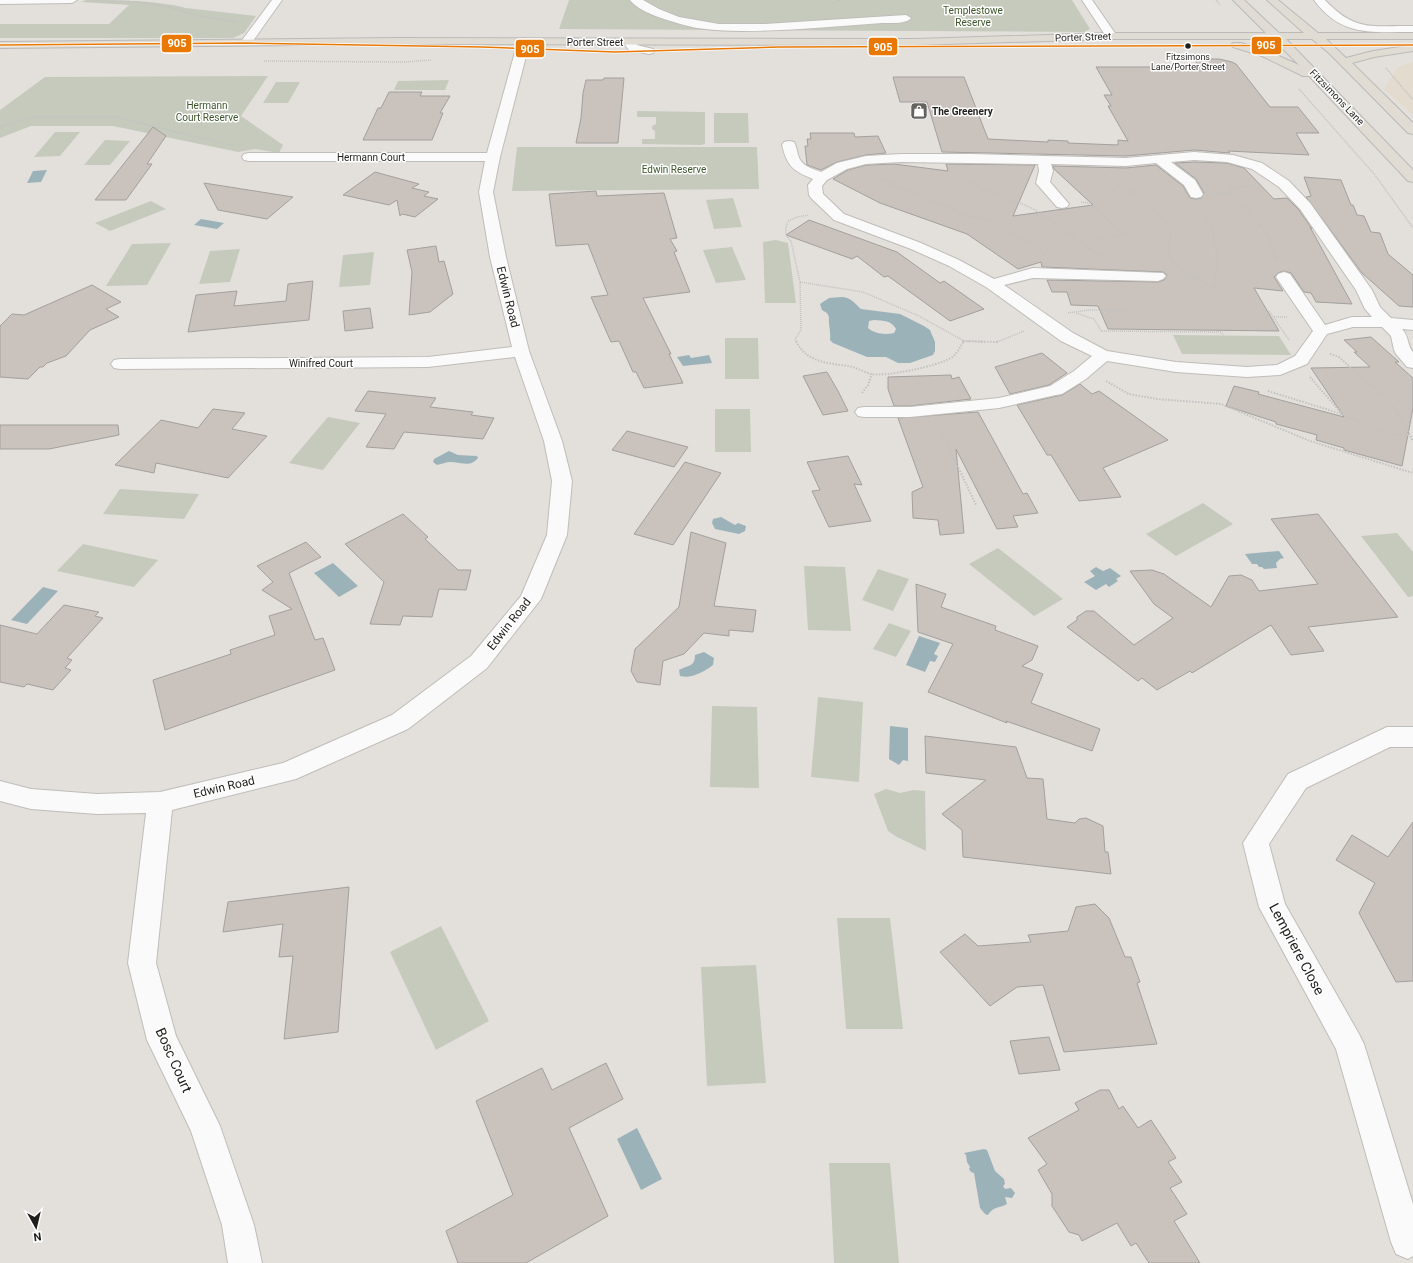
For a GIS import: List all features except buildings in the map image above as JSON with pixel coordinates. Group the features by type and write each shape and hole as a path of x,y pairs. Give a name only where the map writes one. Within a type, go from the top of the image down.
{"main road":[{"name":"Fitzsimons Lane","path":"1238,0 1250,23 1276,36 1286,45 1413,178"},
{"path":"1272,0 1326,45 1413,130"},
{"path":"1154,35 1221,30 1250,23"},
{"name":"Porter Street","path":"4,45 246,43 452,46 633,42 921,42 1154,35 1413,36"},
{"name":"Porter Street","path":"523,45 571,51 649,51 772,47 1413,44"},
{"path":"1237,45 1266,54 1320,80"},
{"path":"1344,62 1373,54 1413,48"}],"street":[{"path":"0,1 72,0"},
{"path":"246,43 277,0"},
{"path":"635,0 646,8 665,17 688,23 722,27 764,27 906,18"},
{"path":"1087,0 1111,36"},
{"path":"1319,0 1342,22 1354,26 1413,28"},
{"name":"Porter Street","path":"633,42 631,45 633,48 649,51"},
{"name":"Edwin Road","path":"0,791 31,799 97,804 160,802 287,772 400,722 479,662 530,599 557,535 562,481 553,441 521,351 498,257 486,192 493,157 523,45"},
{"path":"789,145 792,159 799,168 822,177"},
{"path":"1413,326 1386,322 1352,322 1321,330 1301,360 1280,370 1247,372 1176,367 1103,355 1067,337 992,284 954,263 839,217 816,195 815,185 822,177 842,166 859,162 901,158 1096,162 1160,160 1194,156 1228,158 1257,166 1284,184 1305,206 1364,290 1373,309 1386,322 1399,335 1402,350 1413,363"},
{"name":"Hermann Court","path":"249,157 493,157"},
{"path":"1160,160 1190,183 1196,194"},
{"path":"1044,161 1046,171 1043,183 1062,204"},
{"path":"992,284 1033,273 1158,276"},
{"path":"1284,277 1321,330"},
{"name":"Winifred Court","path":"120,364 428,362 521,351"},
{"path":"864,412 910,412 999,403 1056,390 1080,375 1103,355"},
{"name":"Lempriere Close","path":"1408,1242 1349,1044 1272,908 1256,843 1297,781 1387,737 1413,737"},
{"name":"Bosc Court","path":"160,802 142,963 162,1040 205,1126 238,1225 245,1263"}],"path":[{"path":"1216,0 1222,8"},
{"path":"1389,65 1386,68 1413,100"},
{"path":"1300,90 1375,175 1413,228"},
{"path":"0,127 34,117 116,117 234,146 249,157"},
{"path":"947,158 964,179 973,185 1034,210 1077,239 1121,275"},
{"path":"859,162 879,179 970,216 990,221 1018,238 1037,245 1049,257 1054,273"},
{"path":"1096,162 1104,174 1121,187 1133,192 1170,226 1172,233 1169,253 1174,263 1186,272 1214,287 1216,281 1216,247 1209,222 1193,198 1196,194"},
{"path":"1284,184 1266,184 1234,187 1230,189 1231,194 1259,222 1266,232 1271,248 1284,277"},
{"path":"1062,204 1076,202 1088,203 1124,232 1122,235 1099,239"},
{"path":"827,205 806,216 797,217 788,221 784,229 786,237 790,241 800,282 801,330 795,339 798,346 806,356 820,362 851,366 872,374 901,371 952,358 964,341"},
{"path":"800,282 864,292 919,316 964,341 996,342 1041,319 1089,310 1133,310"},
{"path":"1089,310 1094,318"},
{"path":"1269,311 1296,349 1300,344 1339,357 1384,397 1396,410 1413,442"},
{"path":"1102,331 1221,332 1223,335"},
{"path":"1296,362 1342,414"},
{"path":"1086,370 1129,394 1157,399 1221,404 1310,441 1413,473"},
{"path":"1247,372 1250,385 1342,414 1389,435 1410,435"},
{"path":"934,409 952,457 976,505"}],"shaded area":[{"path":"1413,62 1413,115 1384,89 1398,67"}],"green space":[{"path":"86,0 124,0 162,3 186,8 256,16 244,33 233,38 0,38 0,24 109,24 129,5 81,2"},
{"name":"Templestowe Reserve","path":"569,0 1072,0 1090,29 1084,32 559,29"},
{"name":"Hermann Court Reserve","path":"268,76 241,116 283,145 279,153 255,149 238,152 113,126 31,126 0,138 0,110 45,77"},
{"path":"449,80 445,90 394,90 398,81"},
{"path":"276,82 300,82 288,103 263,103"},
{"path":"637,111 705,112 705,144 642,144 642,139 655,139 655,131 652,129 652,126 656,124 656,117 637,117"},
{"path":"714,113 748,113 749,143 714,143"},
{"path":"55,132 80,132 60,156 34,157"},
{"path":"105,140 130,141 110,165 84,165"},
{"name":"Edwin Reserve","path":"517,147 757,147 759,189 512,191"},
{"path":"733,198 742,227 714,229 706,200"},
{"path":"151,201 166,209 110,231 95,223"},
{"path":"776,240 788,243 796,303 765,303 763,242"},
{"path":"171,243 147,285 106,286 132,244"},
{"path":"732,247 746,280 716,283 703,250"},
{"path":"240,249 230,282 199,284 210,251"},
{"path":"374,252 370,285 339,287 343,255"},
{"path":"1173,335 1279,336 1291,355 1182,354"},
{"path":"725,338 758,338 759,379 725,379"},
{"path":"715,409 750,409 751,452 715,452"},
{"path":"328,417 360,423 323,470 289,463"},
{"path":"120,489 199,494 184,519 103,514"},
{"path":"1203,503 1233,524 1176,556 1146,534"},
{"path":"1397,533 1413,552 1413,596 1408,597 1361,536"},
{"path":"83,544 158,560 134,587 57,571"},
{"path":"998,548 1063,599 1034,616 969,564"},
{"path":"804,566 845,567 851,631 808,630"},
{"path":"878,569 909,579 893,611 862,600"},
{"path":"889,623 911,631 896,657 873,649"},
{"path":"818,697 863,702 859,782 811,777"},
{"path":"712,706 757,707 759,788 710,787"},
{"path":"886,789 900,793 913,790 925,791 926,851 888,831 874,794"},
{"path":"837,918 890,918 903,1029 846,1029"},
{"path":"441,926 489,1021 436,1050 390,952"},
{"path":"756,965 766,1083 707,1086 701,967"},
{"path":"829,1163 890,1163 899,1263 834,1263"}],"water":[{"path":"47,170 41,182 27,183 33,171"},
{"path":"201,219 224,223 217,229 194,225"},
{"path":"829,298 847,298 861,309 900,314 924,326 930,330 935,342 935,351 933,355 910,363 898,363 886,357 867,357 833,343 830,340 829,317 827,313 822,310 820,304","holes":["874,320 892,324 896,329 894,333 880,334 874,332 868,328 869,321"]},
{"path":"689,355 691,358 709,355 712,363 683,366 677,357"},
{"path":"449,451 458,455 477,456 478,458 469,464 447,462 437,465 433,462 434,459"},
{"path":"721,517 735,525 738,523 746,526 745,531 739,534 715,529 712,523 713,519"},
{"path":"1279,551 1284,558 1280,559 1276,563 1277,568 1264,569 1259,567 1257,564 1252,564 1245,554"},
{"path":"333,563 358,586 339,597 314,573"},
{"path":"1096,567 1103,571 1110,568 1121,576 1116,579 1118,581 1109,587 1106,584 1096,590 1084,582 1095,576 1090,571"},
{"path":"43,587 58,591 27,624 11,620"},
{"path":"919,636 940,643 934,654 938,656 935,662 930,661 925,672 906,665"},
{"path":"704,652 714,658 713,665 706,670 689,677 680,676 679,670 692,664 695,659 695,655"},
{"path":"890,726 908,728 908,761 903,760 899,765 889,759"},
{"path":"637,1128 662,1179 641,1190 617,1139"},
{"path":"984,1149 987,1150 995,1171 1004,1179 1005,1184 1003,1186 1005,1189 1011,1188 1015,1193 1012,1198 1005,1197 1007,1204 995,1208 988,1215 985,1214 980,1208 974,1173 969,1169 970,1167 964,1153"}],"transit line":[{"name":"905","path":"0,45 246,43 482,47 615,52 779,47 1413,45"}],"place":[{"name":"Fitzsimons Lane/Porter Street","path":"1188,46"},
{"name":"The Greenery","path":"919,111"}]}
